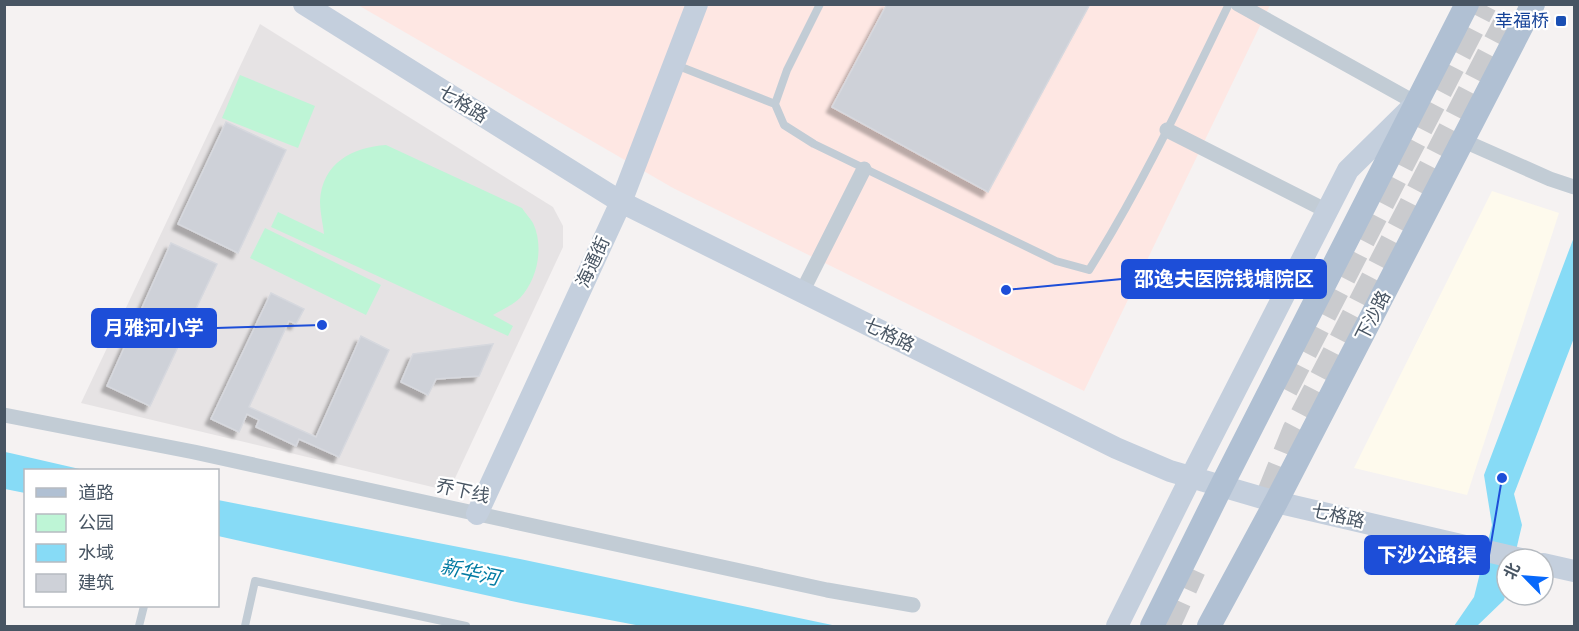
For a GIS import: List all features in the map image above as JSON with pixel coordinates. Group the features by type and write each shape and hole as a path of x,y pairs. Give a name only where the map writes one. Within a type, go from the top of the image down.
{"main road":[{"path":"1152,627 1467,4"},
{"name":"下沙路","path":"1209,627 1464,141 1533,4"}],"street":[{"name":"七格路","path":"303,4 621,202 1116,448 1170,471 1276,502 1495,553"},
{"name":"海通街","path":"477,514 621,202 698,4"},
{"path":"1117,627 1348,170 1416,103 1238,4"},
{"path":"1167,130 1328,211"},
{"path":"1464,141 1550,179 1575,187"},
{"path":"802,292 864,169"},
{"name":"乔下线","path":"4,415 194,452 827,590 913,605"},
{"path":"1555,567 1575,571"}],"lane":[{"path":"820,4 787,70 775,104 784,125 814,144 1056,261 1089,270 1111,236 1167,130 1229,4"},
{"path":"674,64 775,104"},
{"path":"245,627 255,580 466,627"},
{"path":"139,627 144,607"}],"shaded area":[{"path":"358,5 1270,5 1084,391 673,188"},
{"path":"260,24 553,207 563,226 563,247 449,491 81,403"},
{"path":"1492,191 1559,213 1467,495 1354,468"}],"green space":[{"path":"240,75 315,106 298,148 222,118"},
{"path":"386,145 522,208 533,223 538,252 531,282 517,301 493,315 513,326 508,336 271,227 278,212 324,234 320,201 322,188 333,167 362,149"},
{"path":"265,228 381,285 366,315 250,258"}],"water":[{"path":"1574,237 1574,338 1514,494 1522,525 1517,547 1495,547 1497,607 1477,626 1454,626 1474,597 1492,525 1484,475"},
{"path":"5,452 80,469 24,469 24,493 5,489"},
{"name":"新华河","path":"219,500 520,559 837,626 641,626 521,603 219,536"}],"building":[{"path":"887,4 1090,4 988,192 832,107"},
{"path":"226,122 286,150 238,253 178,224"},
{"path":"171,243 217,264 150,406 107,386"},
{"path":"271,293 304,309 296,324 289,321 249,407 316,437 361,336 389,350 339,457 299,439 296,446 256,427 259,420 247,414 239,432 211,419"},
{"path":"493,344 479,376 436,379 428,395 401,382 413,354"}],"tunnel":[{"path":"1284,389 1483,4"},
{"path":"1271,493 1296,431 1517,4"},
{"path":"1166,626 1192,569"}],"place":[{"name":"幸福桥","path":"1561,21"},
{"name":"邵逸夫医院钱塘院区","path":"1006,290"},
{"name":"月雅河小学","path":"322,325"},
{"name":"下沙公路渠","path":"1502,478"}]}
